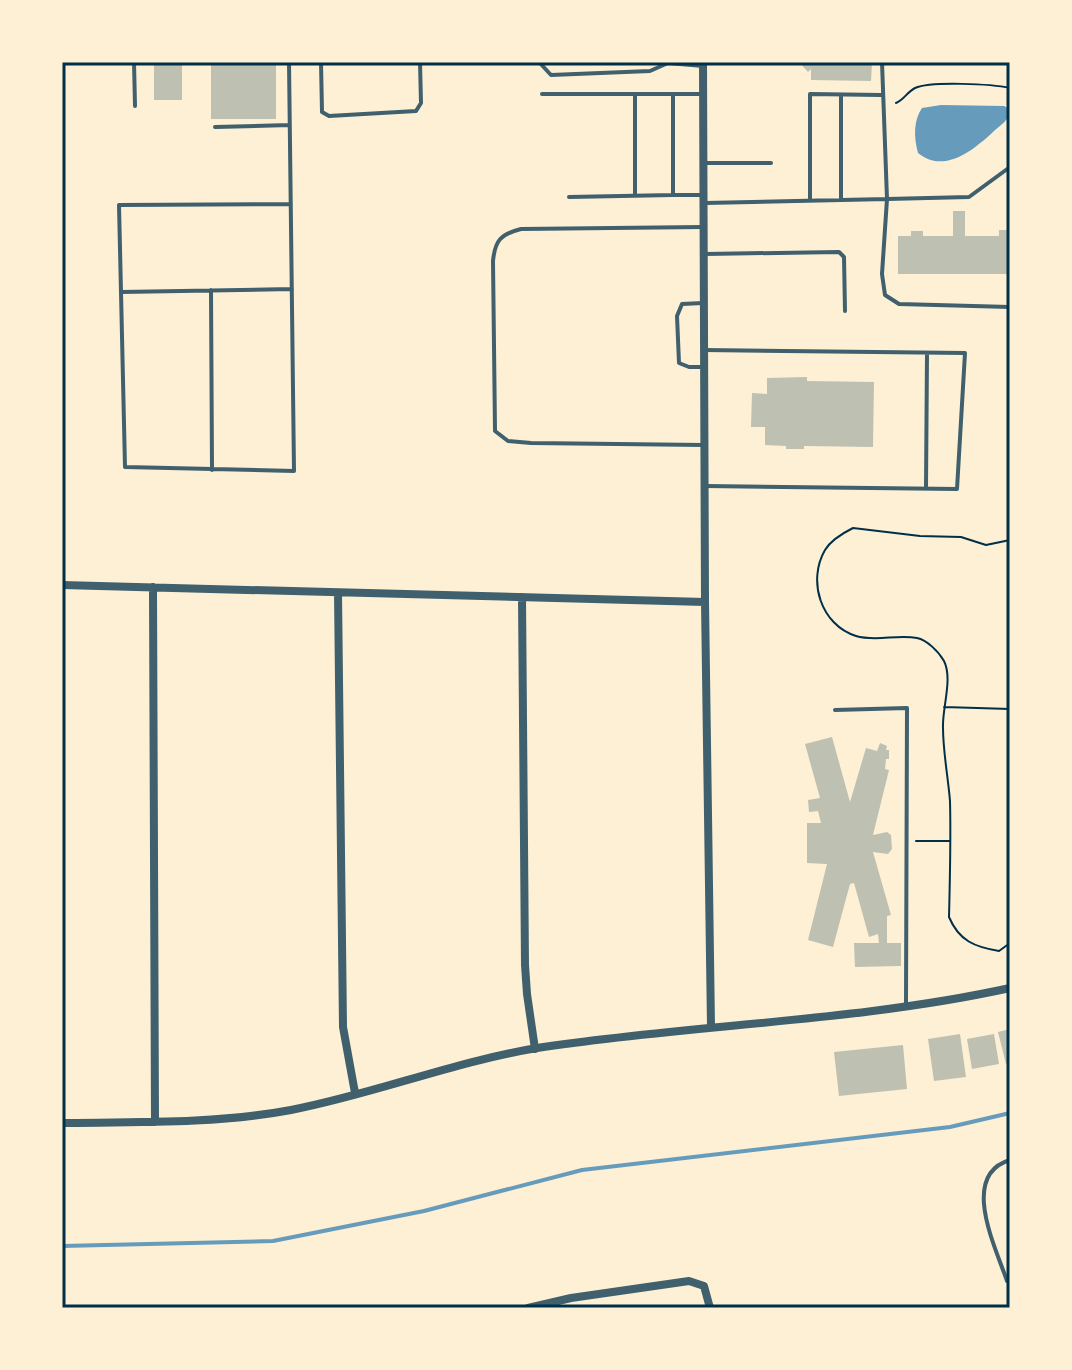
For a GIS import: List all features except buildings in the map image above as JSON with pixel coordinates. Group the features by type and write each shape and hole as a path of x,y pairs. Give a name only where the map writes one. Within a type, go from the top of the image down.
{"street":[{"path":"703,64 705,602 711,1027"},
{"path":"62,585 705,602"},
{"path":"153,587 155,1122"},
{"path":"338,593 343,1027 355,1093"},
{"path":"522,597 525,965 535,1049"},
{"path":"62,1123 155,1122 252,1116 322,1103 535,1049 906,1007 1010,988"},
{"path":"528,1308 585,1296 689,1281 704,1286 710,1308"}],"lane":[{"path":"134,62 135,106"},
{"path":"289,62 291,204 294,471 125,467 119,205 291,204"},
{"path":"321,62 322,112 329,116 416,111 421,103 420,62"},
{"path":"539,62 551,75 650,71 668,62 703,64"},
{"path":"882,62 887,199 882,274 885,295 899,304 1010,307"},
{"path":"542,94 703,94"},
{"path":"635,94 635,196"},
{"path":"673,94 673,195"},
{"path":"810,201 810,94 881,95"},
{"path":"841,95 841,200"},
{"path":"215,127 290,125"},
{"path":"702,163 771,163"},
{"path":"569,197 673,195 702,199 810,201 969,197 1010,167"},
{"path":"703,227 521,229 506,233 495,243 493,261 495,431 508,441 705,445"},
{"path":"703,254 839,252 844,257 845,311"},
{"path":"121,292 292,289"},
{"path":"211,290 212,470"},
{"path":"703,303 682,304 677,316 679,363 704,367"},
{"path":"704,350 965,353 957,489 705,486"},
{"path":"926,488 927,353"},
{"path":"835,710 907,708 906,1007"},
{"path":"1007,1281 982,1203 993,1170 1000,1163 1010,1160"}],"path":[{"path":"896,103 912,90 923,86 993,85 1010,88"},
{"path":"1010,540 986,545 961,537 920,536 853,528 826,548 816,576 826,613 838,626 854,635 869,638 918,638 937,651 946,664 943,707 950,841 949,917 955,931 982,948 999,951 1010,943"},
{"path":"943,707 1010,709"},
{"path":"906,841 950,841"}],"water":[{"path":"941,105 1004,106 1010,109 1010,115 967,153 948,161 938,161 918,153 915,130 922,108"}],"waterway":[{"path":"62,1246 273,1241 424,1211 582,1170 950,1127 1010,1113"}]}
